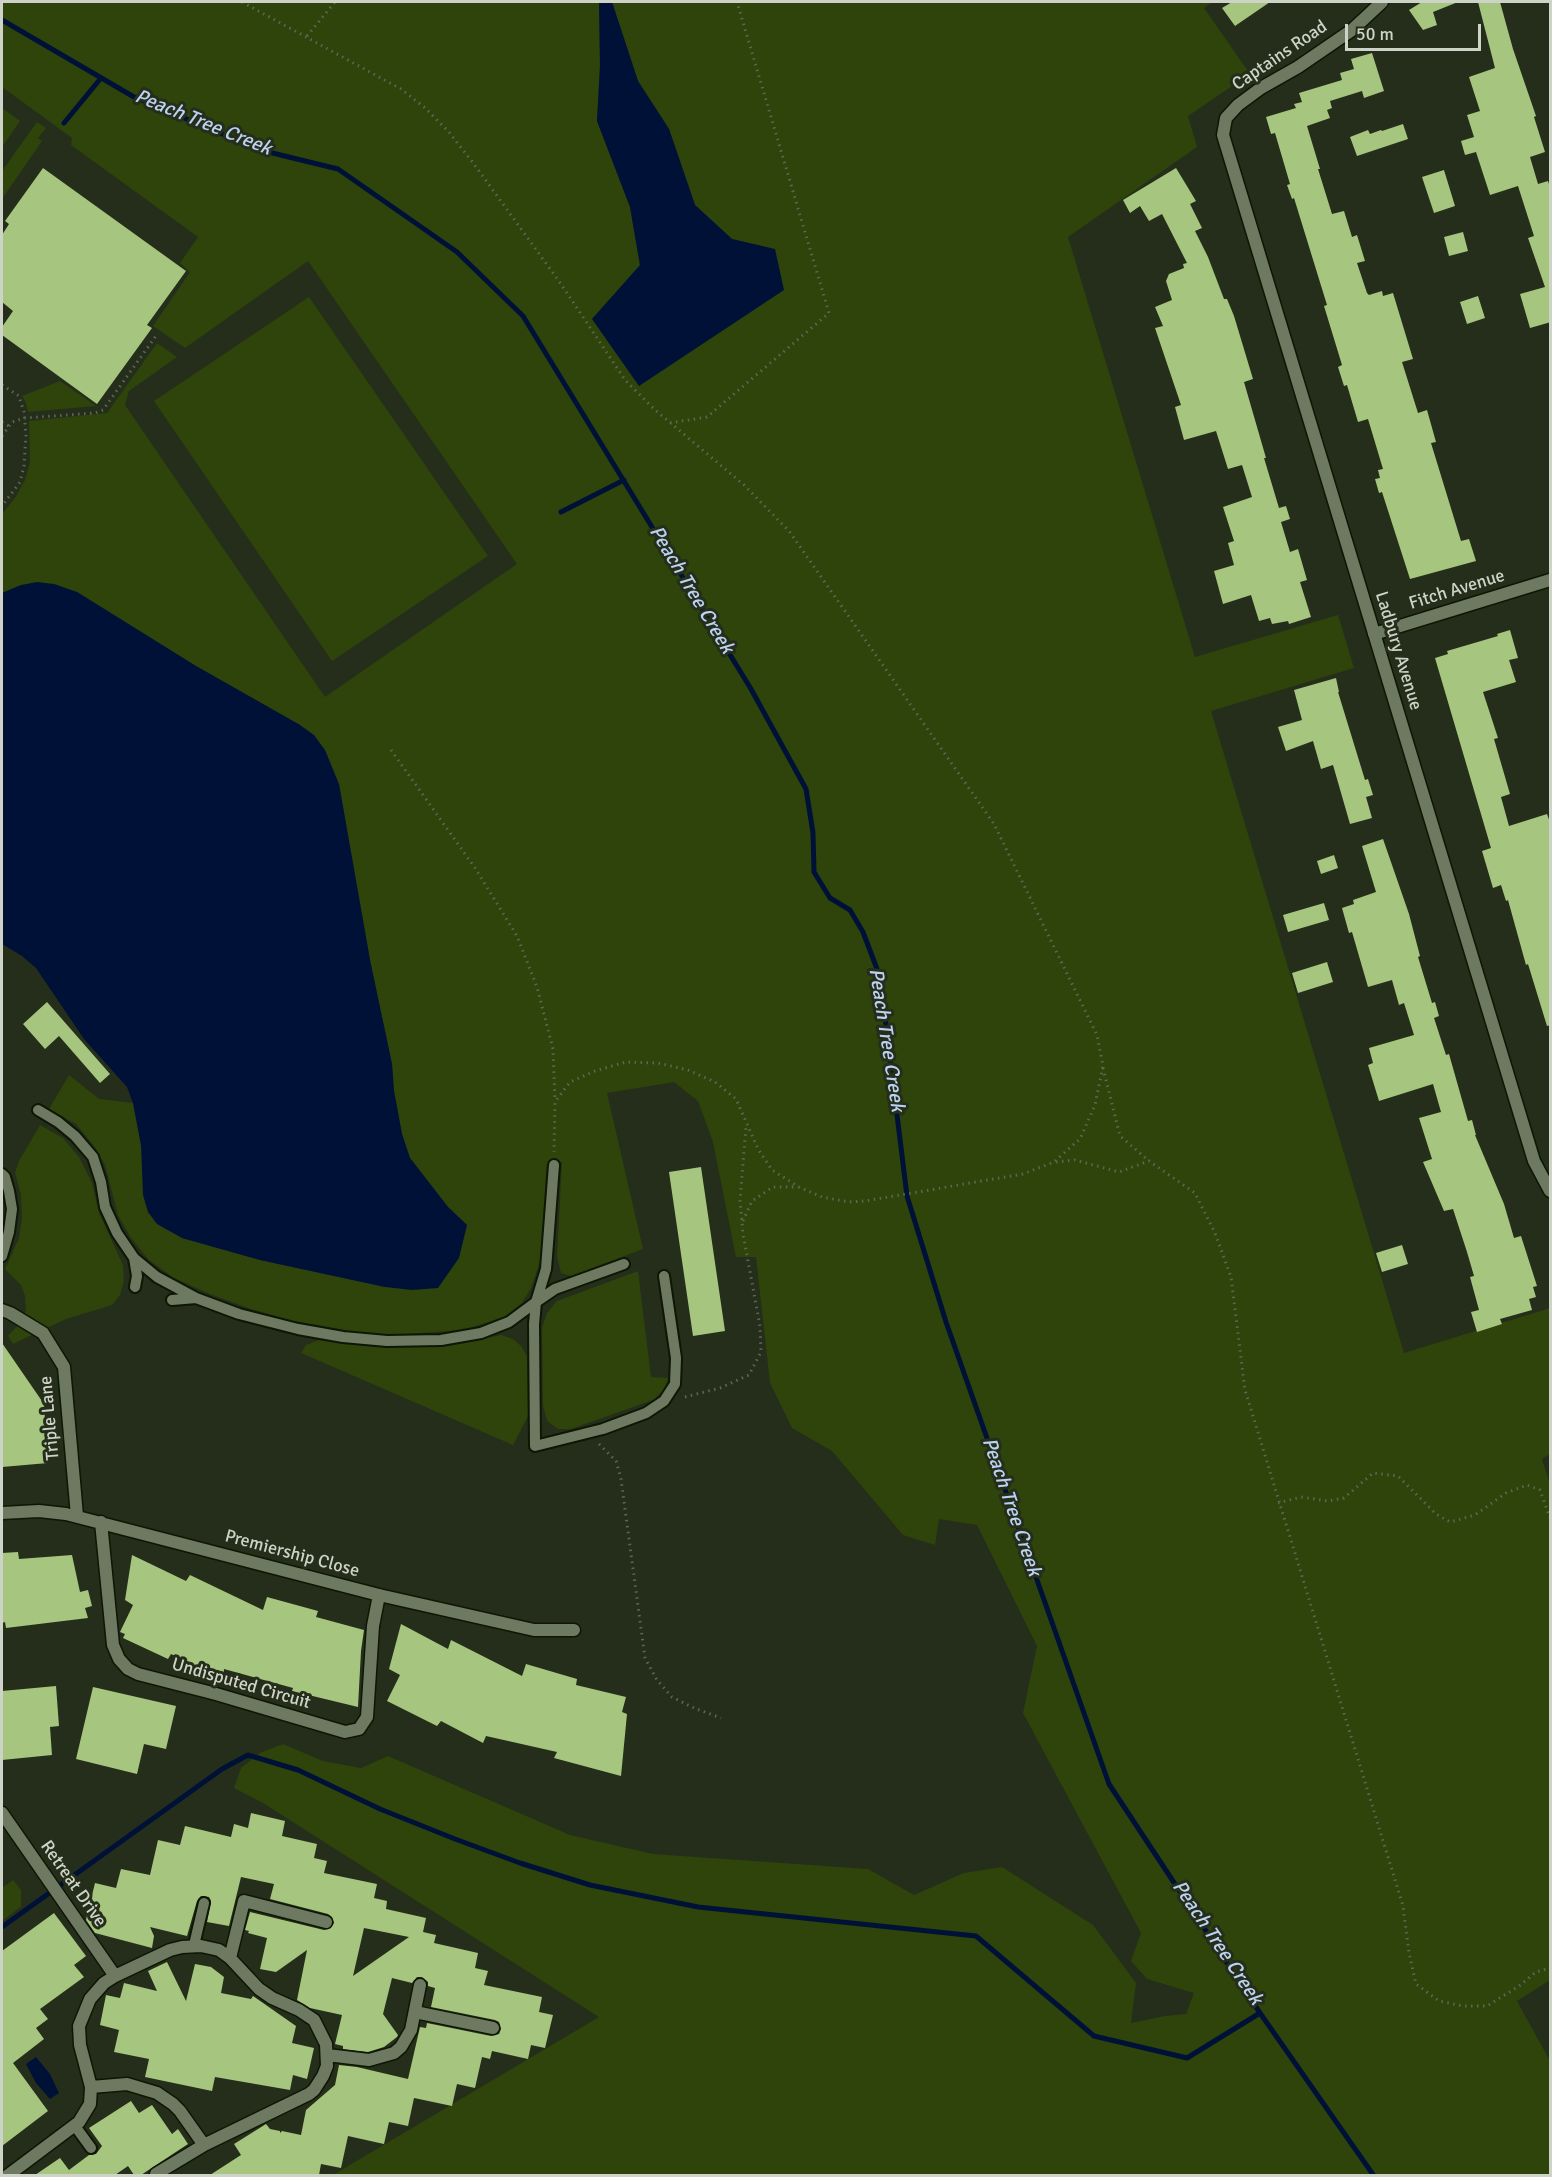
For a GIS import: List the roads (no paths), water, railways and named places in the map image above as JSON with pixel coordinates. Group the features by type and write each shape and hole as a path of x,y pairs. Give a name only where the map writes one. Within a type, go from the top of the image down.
{"street":[{"name":"Captains Road","path":"1226,118 1238,105 1261,88 1298,67 1352,30 1382,2"},
{"name":"Ladbury Avenue","path":"1226,118 1223,135 1225,144 1534,1161 1551,1191"},
{"name":"Fitch Avenue","path":"1374,634 1551,580"},
{"name":"Triple Lane","path":"2,1311 10,1313 43,1333 64,1367 77,1516"},
{"name":"Premiership Close","path":"2,1514 39,1511 77,1516 379,1595 534,1630 574,1630"},
{"name":"Undisputed Circuit","path":"101,1522 113,1645 119,1659 128,1669 138,1674 345,1732 358,1729 367,1717 374,1626 379,1595"},
{"name":"Retreat Drive","path":"2,1813 115,1976"},
{"path":"230,1958 244,1901 326,1922"},
{"path":"7,2175 75,2126 87,2112 92,2086 80,2045 79,2026 90,1999 104,1983 170,1950 194,1945 219,1950 230,1958 259,1989 314,2020 323,2036 327,2055 324,2076 314,2090 204,2145 156,2174"},
{"path":"327,2055 369,2060 387,2057 401,2047 411,2030 420,1985"},
{"path":"415,2012 493,2028"},
{"path":"92,2086 127,2084 157,2093 173,2104 204,2145"}],"lane":[{"path":"38,1110 75,1136 93,1157 101,1182 105,1207 117,1233 134,1258 157,1276 196,1298 239,1314 343,1338 387,1341 441,1340 481,1333 509,1322 555,1289 624,1264"},
{"path":"554,1165 546,1269 536,1302 534,1324 535,1446 582,1434 646,1413 664,1401 675,1384 676,1367 664,1276"},
{"path":"2,1174 9,1191 12,1209 9,1232 2,1256"},
{"path":"134,1258 137,1276 135,1287"},
{"path":"172,1300 196,1298"},
{"path":"194,1945 204,1904"},
{"path":"75,2126 91,2148"}],"water":[{"path":"599,2 612,2 638,81 669,129 695,205 732,239 775,249 784,290 639,386 592,319 640,265 630,207 597,121 600,66"},
{"path":"37,582 54,584 77,592 196,666 300,725 314,735 325,750 339,784 370,960 392,1064 394,1091 402,1134 410,1158 448,1207 467,1225 459,1258 438,1288 412,1290 385,1287 260,1260 182,1238 157,1224 148,1212 143,1195 141,1145 133,1103 127,1087 84,1039 36,968 2,944 2,593 21,585"},
{"path":"36,2057 50,2074 59,2093 50,2099 36,2083 26,2064"}],"waterway":[{"name":"Peach Tree Creek","path":"2,20 134,97 260,150 338,169 457,252 523,316 751,689 806,789 813,833 814,872 830,898 850,910 863,932 880,977 907,1196 946,1322 1109,1784 1260,2013 1374,2176"},
{"path":"64,123 101,78"},
{"path":"561,512 624,480"},
{"path":"2,1927 222,1769 248,1755 298,1770 380,1809 455,1839 590,1885 698,1907 976,1936 1094,2036 1187,2058 1260,2013"}]}
